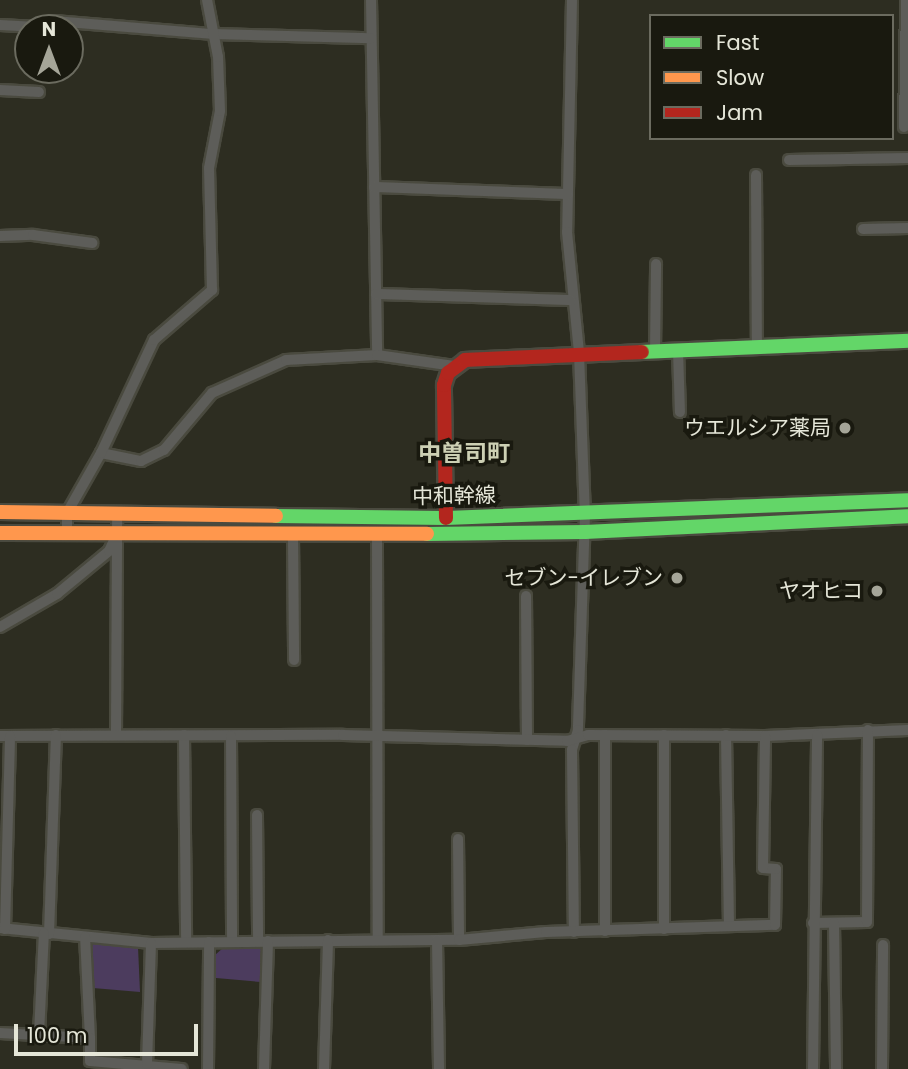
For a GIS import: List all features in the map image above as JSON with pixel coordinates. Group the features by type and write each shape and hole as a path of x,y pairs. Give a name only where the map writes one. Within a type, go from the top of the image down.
{"main road":[{"path":"446,518 444,385 454,366 465,360 579,353 908,341"},
{"name":"中和幹線","path":"0,512 446,518 585,515 908,500"},
{"name":"中和幹線","path":"0,533 377,536 584,532 908,516"}],"street":[{"path":"67,534 67,513 101,453 154,340 212,290 209,168 220,111 207,0"},
{"path":"371,0 377,355"},
{"path":"572,0 568,194 571,300 579,353 585,515 574,738 574,932"},
{"path":"904,127 906,0"},
{"path":"0,25 37,27 54,21 213,34 371,38"},
{"path":"0,90 39,92"},
{"path":"789,160 908,158"},
{"path":"756,175 757,347"},
{"path":"374,187 568,194"},
{"path":"863,229 908,228"},
{"path":"0,236 33,235 92,243"},
{"path":"655,351 656,264"},
{"path":"376,294 571,300"},
{"path":"678,350 680,412"},
{"path":"101,453 141,461 164,450 212,393 266,366 286,360 377,355 454,366"},
{"path":"116,734 117,515"},
{"path":"0,626 57,594 109,551 116,535"},
{"path":"293,536 294,660"},
{"path":"377,536 378,940"},
{"path":"526,596 527,740"},
{"path":"813,923 867,922 868,730"},
{"path":"765,736 763,868 776,869 775,925 574,932 459,940 151,943 2,928 5,736 379,736 527,740 605,735 765,736 908,730"},
{"path":"38,1034 56,735"},
{"path":"184,735 186,942"},
{"path":"605,735 605,931"},
{"path":"664,735 664,929"},
{"path":"726,735 729,925"},
{"path":"813,1069 817,735"},
{"path":"231,736 232,941"},
{"path":"257,815 263,941 264,1069"},
{"path":"458,839 459,940"},
{"path":"834,923 835,1069"},
{"path":"85,937 90,1061 182,1069"},
{"path":"324,1069 328,940"},
{"path":"437,940 439,1069"},
{"path":"208,1069 209,942"},
{"path":"147,1064 151,943"},
{"path":"882,1069 883,945"},
{"path":"0,1033 90,1038"}],"shaded area":[{"path":"91,943 138,947 140,992 93,988"},
{"path":"223,948 263,948 261,982 216,978 215,955"}],"traffic: fast":[{"path":"642,352 908,341"},
{"path":"276,516 446,518 908,500"},
{"path":"427,534 585,532 908,516"}],"traffic: slow":[{"path":"0,512 276,516"},
{"path":"0,533 427,534"}],"traffic: jam":[{"path":"446,518 444,385 448,373 465,360 642,352"}],"place":[{"name":"ウエルシア薬局","path":"845,428"},
{"name":"セブン-イレブン","path":"677,578"},
{"name":"ヤオヒコ","path":"877,591"}],"district":[{"name":"中曽司町","path":"464,453"}]}
